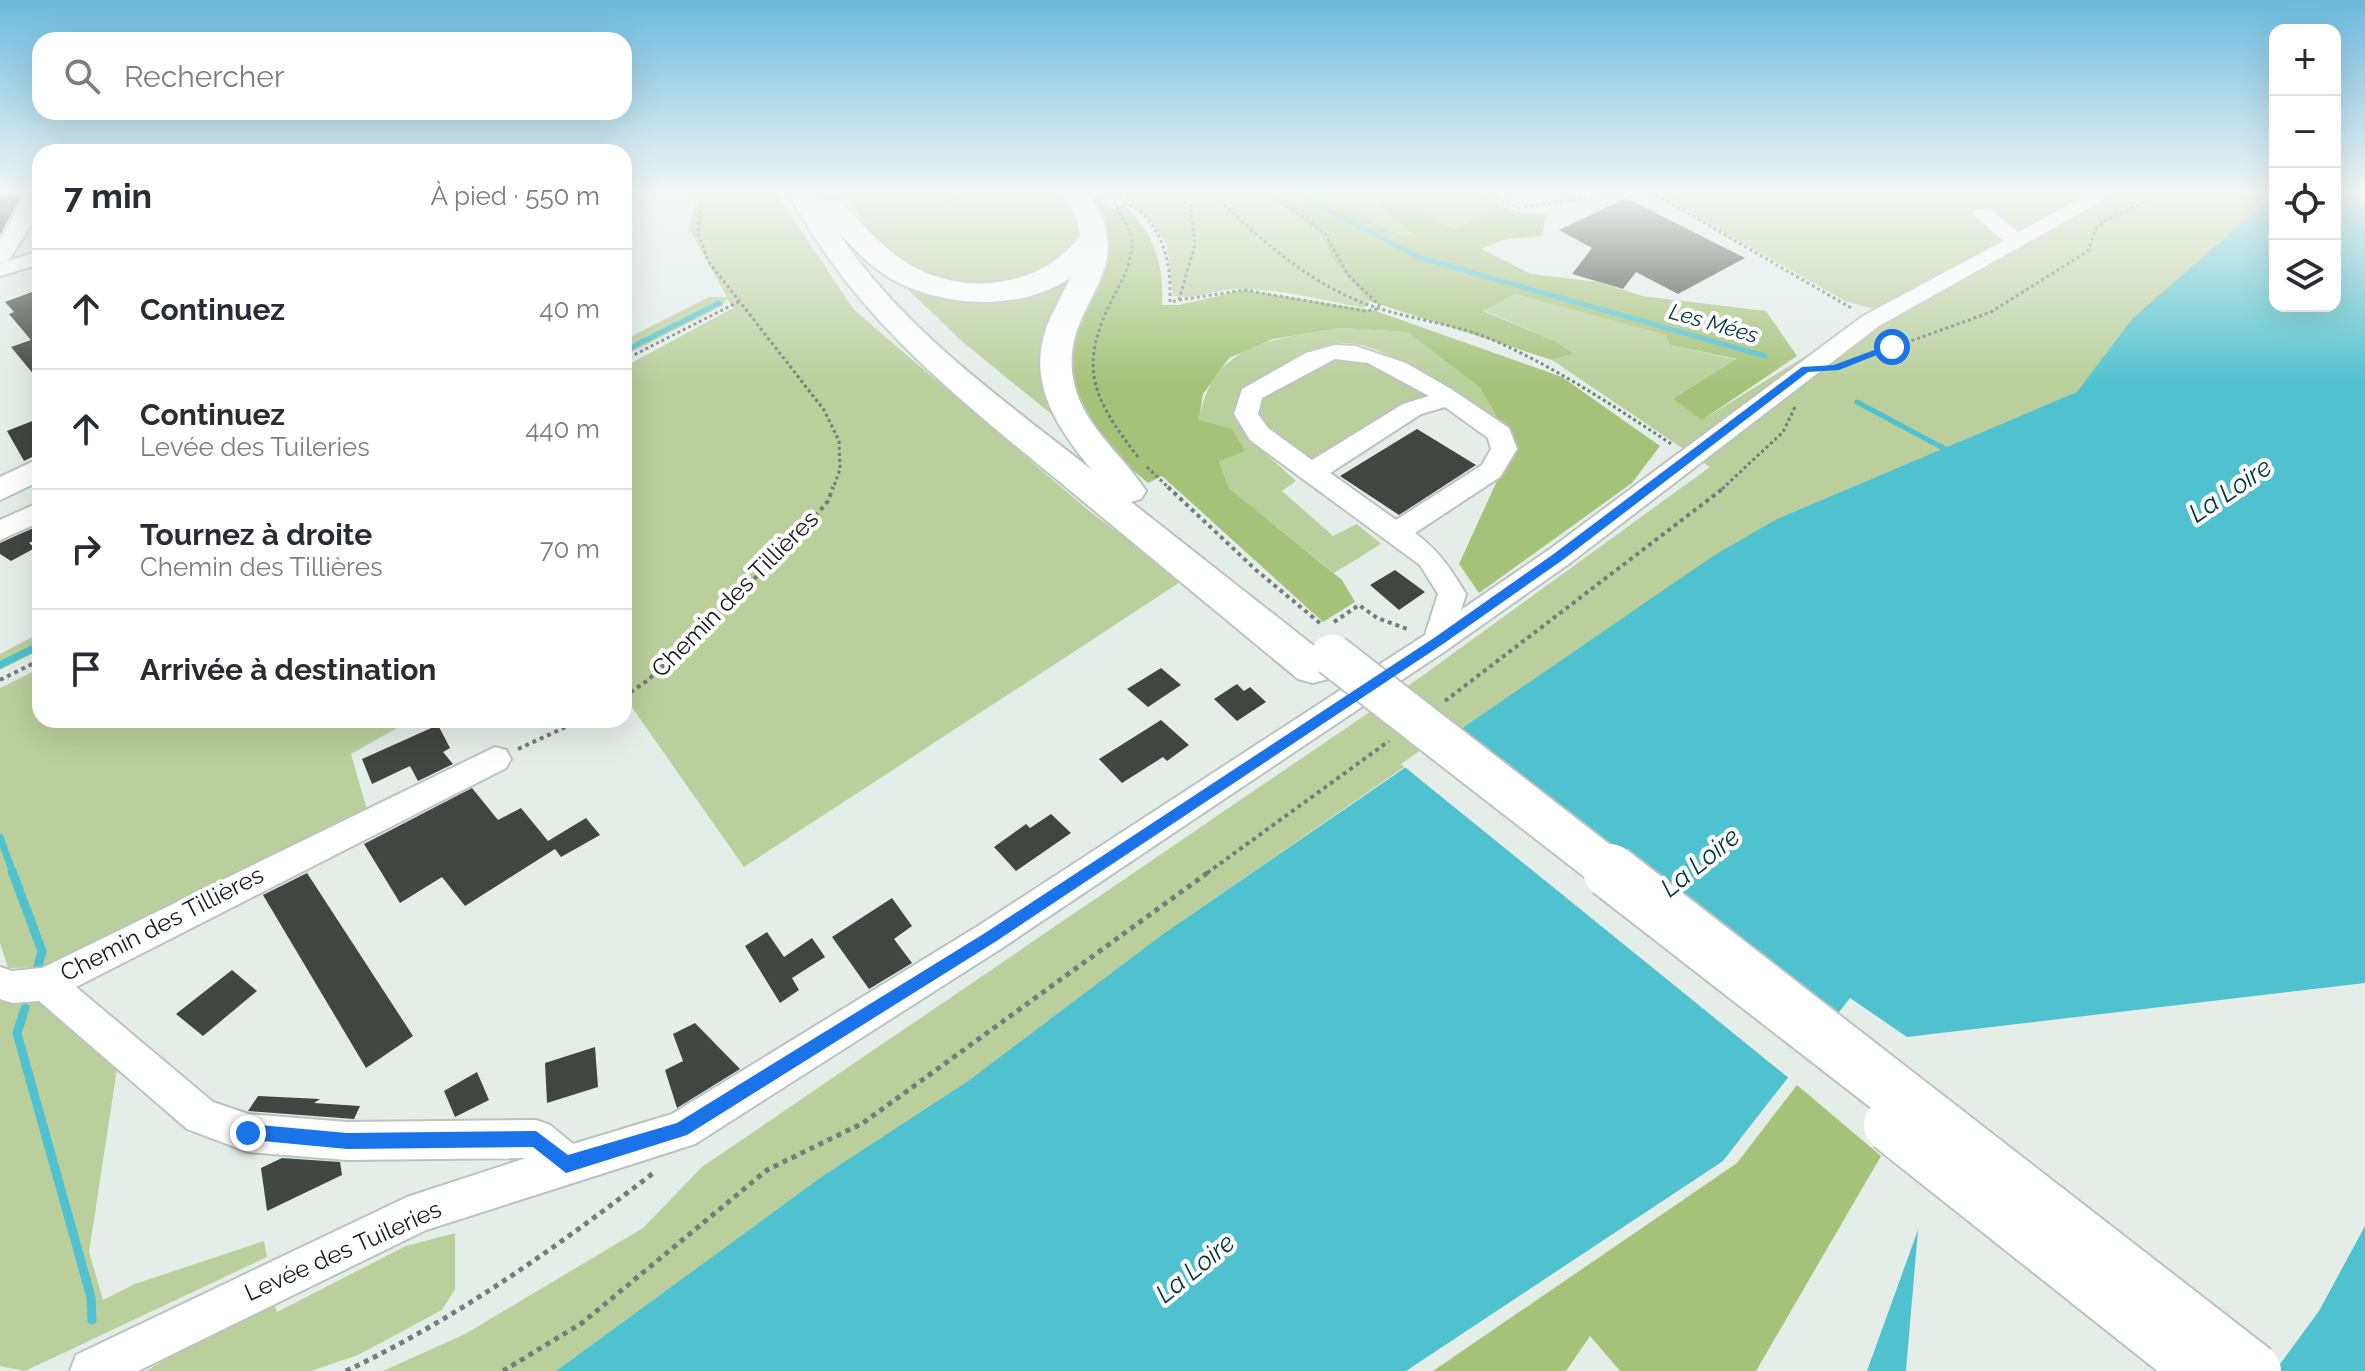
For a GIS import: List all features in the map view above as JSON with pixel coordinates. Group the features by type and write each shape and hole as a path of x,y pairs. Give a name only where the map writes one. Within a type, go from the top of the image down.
{"highway":[{"path":"842,256 909,336 967,388 2254,1371"},
{"path":"863,256 915,315 969,366 1128,491 1322,661 2201,1371"},
{"path":"880,256 897,270 950,290 996,291 1040,281 1073,263 1079,256"},
{"path":"1094,256 1057,346 1056,377 1064,403 1082,433 1128,491"}],"main road":[{"path":"0,490 32,472"}],"street":[{"name":"Levée des Tuileries","path":"92,1371 421,1211 681,1130 979,944 1438,641 1560,556 1871,321 1992,256"},
{"path":"0,270 32,260"},
{"path":"1396,533 1491,471 1504,449 1500,434 1404,373 1360,353 1332,352 1251,394 1246,414 1259,434 1430,558 1452,594 1438,641"},
{"path":"1316,475 1321,465 1412,409 1446,399"},
{"path":"0,510 32,498"},
{"path":"0,531 32,515"},
{"name":"Chemin des Tillières","path":"0,983 12,987 46,984 495,759"},
{"name":"Chemin des Tillières","path":"46,984 201,1116 248,1133 347,1141 536,1139 566,1164"}],"path":[{"name":"Chemin des Tillières","path":"632,691 648,680 798,537 828,501 840,469 839,441 824,410 716,275 706,256"},
{"path":"1129,256 1124,277 1108,306 1093,354 1090,388 1106,416 1156,478 1325,628 1359,605 1377,618"},
{"path":"1167,256 1171,279 1170,302 1244,290 1365,311 1381,308"},
{"path":"1179,300 1192,256"},
{"path":"1284,256 1332,289 1381,308 1490,338 1616,408 1690,456"},
{"path":"1337,256 1348,275 1381,308"},
{"path":"1759,256 1871,321"},
{"path":"1805,369 1835,368 1991,312 2080,256"},
{"path":"632,356 738,302"},
{"path":"1444,702 1620,570 1746,470 1783,432 1796,408 1796,396"},
{"path":"0,680 32,664"},
{"path":"495,759 563,728"},
{"path":"503,1371 582,1323 767,1170 863,1123 1393,738"},
{"path":"346,1371 397,1347 546,1255 648,1176"}],"green space":[{"path":"704,256 818,256 854,310 1088,510 1182,581 744,867 632,707 632,363 733,308 727,298 722,306 632,352 632,336 709,297 727,297"},
{"path":"893,256 1068,256 1047,270 1028,277 985,286 945,285 929,281 903,266"},
{"path":"1102,256 1157,256 1162,305 1179,305 1244,290 1376,311 1562,377 1660,446 1632,483 1479,593 1459,564 1513,446 1480,388 1407,332 1340,328 1273,339 1229,358 1203,394 1199,420 1232,429 1245,451 1219,462 1229,488 1342,580 1355,602 1323,622 1162,476 1148,483 1094,437 1068,398 1065,334"},
{"path":"1168,256 1331,256 1369,301 1364,308 1250,289 1189,297 1173,296"},
{"path":"1331,256 1495,256 1531,274 1598,282 1642,296 1766,311 1797,356 1702,420 1673,399 1737,359 1670,345 1666,335 1515,294 1483,311 1557,342 1573,354 1552,360 1369,301"},
{"path":"1766,256 2206,256 2132,319 2078,392 1779,518 1394,774 1163,934 968,1081 824,1175 556,1371 383,1371 465,1334 643,1228 702,1167 1418,679 1710,467 1552,360 1572,354 1557,342 1483,310 1515,294 1667,335 1670,345 1738,360 1702,420 1880,310 1847,302"},
{"path":"1079,268 1066,426 964,343 903,285 950,297"},
{"path":"1341,328 1407,332 1480,388 1502,427 1424,374 1380,351 1360,345 1341,343 1324,346 1253,382 1244,392 1239,421 1256,445 1296,481 1282,491 1333,536 1357,524 1381,544 1334,573 1229,488 1219,462 1244,451 1199,421 1206,395 1217,375 1232,360 1270,341"},
{"path":"1347,357 1364,360 1425,393 1422,401 1314,460 1272,432 1258,407 1285,382 1325,363"},
{"path":"32,637 32,654 0,670 0,654"},
{"path":"32,672 32,728 397,728 351,754 367,810 50,967 8,968 0,943 0,688"},
{"path":"40,1000 117,1069 89,1252 103,1300 135,1284 264,1241 267,1257 25,1371 0,1366 0,1001"},
{"path":"1797,1085 1881,1156 1756,1371 1620,1371 1590,1336 1566,1371 1433,1371 1737,1163"},
{"path":"455,1233 455,1289 442,1310 358,1355 311,1371 146,1371 271,1296 277,1312 406,1246"}],"water":[{"name":"La Loire","path":"2204,256 2269,256 2269,312 2341,312 2341,256 2365,256 2365,983 1907,1037 1850,998 1723,1161 1406,1371 556,1371 824,1175 968,1081 1163,934 1713,556 1779,518 2077,392 2132,319"},
{"path":"2365,1226 2365,1371 2275,1371 2319,1311"},
{"path":"1918,1230 1906,1371 1867,1371"}],"pier":[{"path":"1457,725 1839,1018 1790,1079 1401,764"}],"building":[{"path":"1586,256 1745,258 1678,294 1636,272 1623,289 1572,274"},
{"path":"32,292 32,372 11,347 31,340 9,314 14,312 5,302"},
{"path":"32,421 32,457 24,461 7,431"},
{"path":"1417,429 1476,465 1399,515 1340,476"},
{"path":"32,529 32,541 29,543 32,550 11,561 0,554 0,543"},
{"path":"1395,570 1425,592 1399,610 1370,585"},
{"path":"1161,668 1181,685 1148,707 1127,689"},
{"path":"1237,684 1244,691 1250,687 1266,702 1237,721 1214,699"},
{"path":"1161,720 1189,745 1167,761 1163,757 1122,783 1099,759"},
{"path":"431,728 440,728 450,748 443,752 453,764 418,781 410,766 372,784 362,759"},
{"path":"472,788 498,820 521,808 548,841 586,818 600,835 561,857 555,849 465,906 442,877 400,903 364,844"},
{"path":"1051,814 1071,833 1016,871 994,847 1026,824 1030,828"},
{"path":"307,873 413,1036 366,1068 263,895"},
{"path":"892,898 912,926 894,939 912,963 869,989 832,937"},
{"path":"767,932 784,957 812,938 825,957 792,978 799,990 780,1003 745,946"},
{"path":"232,970 257,991 203,1036 176,1014"},
{"path":"695,1023 740,1069 677,1108 665,1070 683,1061 673,1034"},
{"path":"595,1047 598,1087 547,1103 545,1063"},
{"path":"477,1072 489,1100 455,1117 444,1091"},
{"path":"258,1096 320,1099 314,1103 360,1106 354,1119 248,1111"},
{"path":"282,1158 340,1162 342,1175 267,1211 261,1168"}],"waterway":[{"name":"Les Mées","path":"1417,256 1765,356"},
{"path":"632,347 719,303"},
{"name":"Les Mées","path":"1857,402 1947,450"},
{"path":"0,665 32,649"},
{"path":"0,837 13,873"},
{"path":"12,871 42,951 38,966"},
{"path":"25,1008 17,1033 91,1297 92,1320"}],"route":[{"path":"248,1133 347,1141 448,1143 536,1139 566,1164 681,1130 990,937 1438,641 1560,556 1805,369 1835,368 1892,347"}]}
